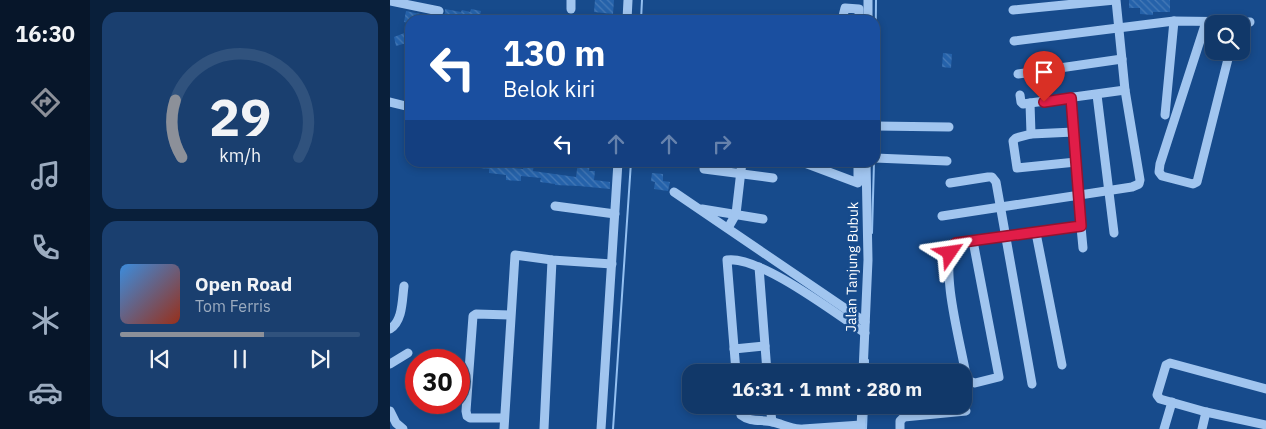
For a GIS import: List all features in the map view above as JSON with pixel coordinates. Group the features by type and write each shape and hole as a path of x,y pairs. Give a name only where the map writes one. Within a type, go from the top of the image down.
{"street":[{"path":"627,15 628,0"},
{"path":"942,216 1137,186 1140,180 1125,90 1116,0 1013,10"},
{"path":"390,1 439,11"},
{"path":"843,15 845,8 863,3 867,15"},
{"path":"1165,115 1174,22"},
{"path":"1014,41 1174,22 1205,22"},
{"path":"1205,25 1160,164 1159,172 1162,176 1193,184 1196,182 1228,60"},
{"path":"1018,74 1122,59"},
{"path":"1020,94 1022,104 1125,90"},
{"path":"1097,95 1114,233"},
{"path":"1071,98 1083,248"},
{"path":"390,102 405,106"},
{"path":"1030,103 1031,134"},
{"path":"880,126 949,127"},
{"path":"1074,132 1031,134 1014,140 1017,168 1076,162"},
{"path":"880,158 947,161"},
{"path":"601,429 618,167"},
{"path":"728,228 736,214 742,167"},
{"path":"823,167 858,183 858,167"},
{"name":"Jalan Tanjung Bubuk","path":"863,364 868,260 866,167"},
{"path":"704,169 773,178"},
{"path":"950,184 982,177 992,177 996,182 1032,384"},
{"path":"674,192 865,322"},
{"path":"555,206 616,214"},
{"path":"699,209 763,219"},
{"path":"973,241 999,377 975,383 969,382 966,375 950,290 948,269 953,245 956,243 1081,226"},
{"path":"1036,232 1062,365"},
{"path":"504,429 515,255 552,260 612,264"},
{"path":"544,429 552,260"},
{"path":"735,364 727,260 742,261 775,274 865,333"},
{"path":"759,267 766,364"},
{"path":"390,329 396,325 399,319 404,286"},
{"path":"504,418 470,418 467,416 466,411 473,316 476,314 510,315"},
{"path":"734,349 765,346"},
{"path":"390,364 405,355"},
{"path":"1266,389 1170,364 1166,365 1157,395 1160,399 1250,426 1266,425"},
{"path":"1164,429 1172,402"},
{"path":"390,411 396,423 403,429"},
{"path":"1202,429 1206,412"},
{"path":"741,414 744,418 802,429 861,427 862,414"},
{"path":"771,414 772,422"},
{"path":"900,429 900,421 904,416 929,414"}],"building":[{"path":"595,0 614,0 613,14 594,12"},
{"path":"1129,0 1170,0 1170,12 1153,12 1153,15 1140,14 1140,8 1129,8"},
{"path":"445,9 461,12 462,10 470,12 471,9 481,11 480,15 444,15"},
{"path":"406,11 425,15 405,15"},
{"path":"405,33 405,43 396,46 394,37"},
{"path":"943,53 952,54 951,68 942,67"},
{"path":"471,167 523,169 523,167 534,167 533,171 576,177 577,167 589,167 589,171 595,171 594,180 610,182 610,189 555,185 540,182 541,178 521,176 521,181 506,180 506,175 489,173 489,169"},
{"path":"652,173 663,174 663,181 670,182 668,191 654,189 655,182 651,181"}],"waterway":[{"path":"641,15 642,0"},
{"path":"876,0 876,15"},
{"path":"613,429 631,167"},
{"path":"872,233 874,167"},
{"path":"866,429 867,414"}],"route":[{"path":"950,253 951,248 956,243 1081,226 1071,98 1044,102"}]}
